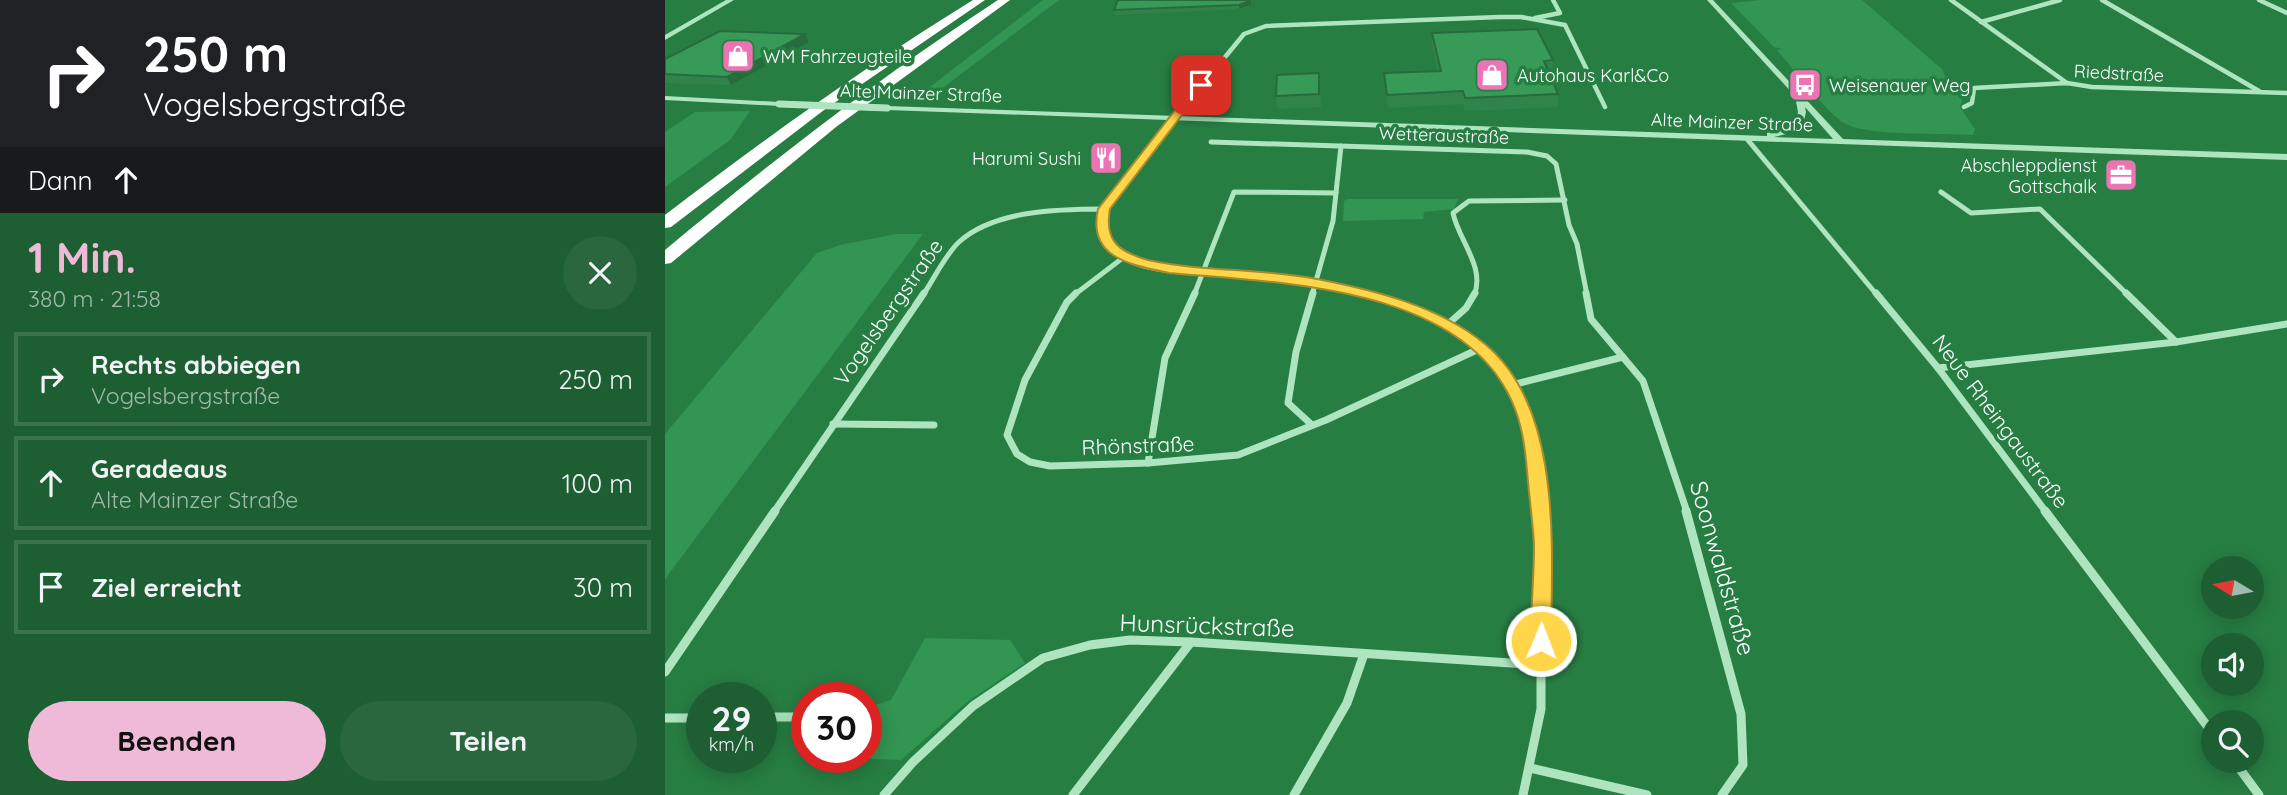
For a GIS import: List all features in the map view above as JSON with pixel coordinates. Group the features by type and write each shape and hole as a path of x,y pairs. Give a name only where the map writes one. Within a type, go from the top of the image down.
{"highway":[{"path":"665,223 810,113 980,0"},
{"path":"665,259 901,70 1005,0"}],"street":[{"path":"665,38 731,0"},
{"path":"1531,19 1560,13 1553,0"},
{"path":"1710,0 1841,142"},
{"path":"1951,0 2067,83"},
{"path":"1982,22 2060,0"},
{"path":"2102,0 2261,92"},
{"path":"2259,0 2287,13"},
{"path":"1523,795 1540,716 1543,545 1534,454 1524,411 1512,385 1481,348 1447,325 1401,304 1316,283 1169,269 1124,257 1106,241 1101,225 1104,209 1176,116 1244,34 1256,29 1282,25 1500,17 1565,25 1605,107"},
{"name":"Riedstraße","path":"1964,107 1972,103 1974,89 2067,83 2092,87 2287,93"},
{"path":"1747,139 1787,131 1797,126 1802,112 1798,97"},
{"name":"Alte Mainzer Straße","path":"665,98 2287,157"},
{"name":"Neue Rheingaustraße","path":"1747,139 1938,368 2201,718"},
{"name":"Wetteraustraße","path":"1211,142 1527,152 1547,156"},
{"path":"1312,425 1288,402 1296,352 1332,221 1341,146"},
{"name":"Soonwaldstraße","path":"1547,156 1556,164 1569,225 1577,244 1591,318 1643,381 1682,496 1741,714 1743,765 1722,795"},
{"path":"1148,463 1165,358 1205,272 1234,191 1336,192"},
{"path":"1941,192 1971,213 2041,209 2176,342"},
{"path":"1447,325 1471,301 1477,286 1475,262 1459,237 1453,213 1469,201 1565,200"},
{"name":"Vogelsbergstraße","path":"665,672 959,242 987,225 1014,215 1044,210 1104,209"},
{"name":"Rhönstraße","path":"1124,257 1085,284 1067,302 1025,380 1007,435 1017,454 1030,462 1051,466 1148,463 1238,455 1312,425 1481,348"},
{"path":"1938,368 2176,342 2287,324"},
{"path":"1512,385 1623,357"},
{"path":"833,424 934,425"},
{"name":"Hunsrückstraße","path":"884,795 913,762 973,706 1043,658 1090,645 1130,640 1191,642 1540,665"},
{"path":"1073,795 1191,642"},
{"path":"1294,795 1347,703 1364,654"},
{"path":"665,718 686,718"},
{"path":"1530,768 1647,795"},
{"path":"2243,773 2259,795"}],"green space":[{"path":"1043,0 1059,0 936,93 922,93"},
{"path":"1761,0 1862,0 1943,70 1948,87 1965,92 1960,107 1975,129 1973,135 1874,131 1859,129 1840,120 1777,50 1783,49 1774,47 1731,3"},
{"path":"750,111 730,140 665,187 665,132 695,112"},
{"path":"1458,199 1454,209 1424,212 1423,219 1343,221 1344,201"},
{"path":"896,234 923,234 665,579 665,434 817,253 840,245"},
{"path":"925,638 1010,640 1025,663 967,702 901,760 882,759 882,703 891,700"}],"building":[{"path":"1118,0 1250,1 1239,5 1114,10"},
{"path":"1537,29 1553,60 1544,61 1558,94 1465,98 1463,91 1387,95 1384,73 1441,71 1432,33"},
{"name":"WM Fahrzeugteile","path":"720,31 805,34 727,77 665,74 665,59"},
{"path":"1319,73 1319,94 1276,96 1277,75"}],"place":[{"name":"WM Fahrzeugteile","path":"738,56"},
{"name":"Autohaus Karl&Co","path":"1492,75"},
{"name":"Weisenauer Weg","path":"1805,85"},
{"name":"Harumi Sushi","path":"1106,158"},
{"name":"Abschleppdienst Gottschalk","path":"2121,175"}],"route":[{"path":"1201,85 1104,209 1101,225 1106,241 1124,257 1145,264 1169,269 1316,283 1401,304 1447,325 1481,348 1512,385 1524,411 1534,454 1543,545 1541,641"}]}
